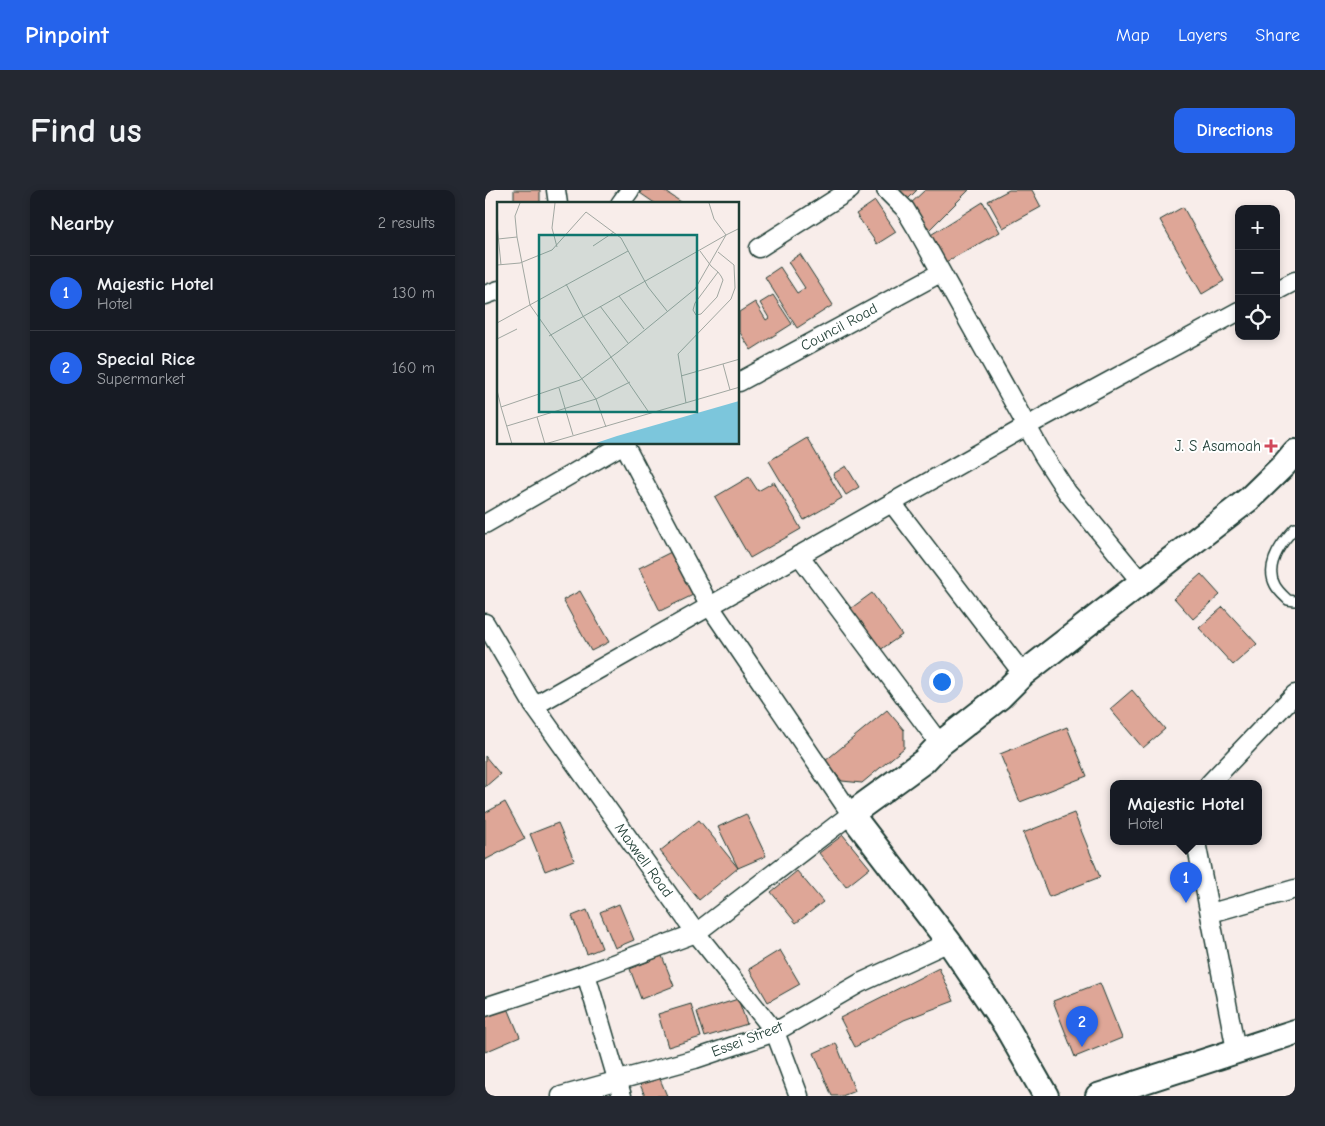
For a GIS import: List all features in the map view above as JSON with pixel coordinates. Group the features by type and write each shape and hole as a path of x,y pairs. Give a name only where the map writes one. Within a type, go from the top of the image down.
{"street":[{"path":"621,202 630,190"},
{"path":"759,248 850,190"},
{"path":"886,190 905,209 1027,426 1067,492 1141,582"},
{"name":"Council Road","path":"740,381 940,273"},
{"path":"1280,289 1295,281"},
{"path":"485,295 497,291"},
{"path":"534,706 1027,426 1235,313"},
{"path":"485,524 622,445"},
{"path":"625,445 709,606 851,814 949,942 1006,1026 1045,1096"},
{"path":"485,1007 586,974 696,933 851,814 924,761 941,744 1000,697 1023,674 1249,499 1295,452"},
{"path":"892,503 1023,674"},
{"path":"799,555 941,744"},
{"name":"Maxwell Road","path":"485,623 534,706 696,933 775,1032 799,1096"},
{"path":"1213,780 1295,694"},
{"path":"1197,845 1236,1050"},
{"path":"1211,914 1295,889"},
{"name":"Essei Street","path":"561,1096 620,1088 695,1059 775,1032 860,983 949,942"},
{"path":"586,974 620,1088"},
{"path":"1098,1096 1295,1032"}],"lane":[{"path":"1295,528 1282,541 1273,561 1271,573 1275,585 1288,600 1295,601"}],"building":[{"path":"514,190 540,190 540,202 514,202"},
{"path":"642,190 663,190 681,202 653,202 640,193"},
{"path":"890,190 917,190 904,203"},
{"path":"925,190 969,190 930,229 908,206"},
{"path":"1009,190 1032,190 1041,207 1003,228 988,201"},
{"path":"875,201 896,232 877,244 856,214"},
{"path":"983,202 1000,232 944,263 929,236"},
{"path":"1183,207 1224,281 1202,294 1160,220"},
{"path":"800,254 833,305 797,328 765,277 780,267 797,293 805,288 788,262"},
{"path":"773,295 792,324 751,350 740,333 740,311 755,302 766,320 769,318 760,303"},
{"path":"807,438 842,498 804,520 769,461"},
{"path":"846,466 859,487 846,495 833,474"},
{"path":"749,477 758,491 774,482 801,529 750,558 715,497"},
{"path":"673,551 695,594 660,611 639,568"},
{"path":"1201,574 1220,595 1193,619 1174,598"},
{"path":"580,591 609,642 591,651 563,600"},
{"path":"872,593 902,635 880,650 850,609"},
{"path":"1223,607 1257,644 1233,665 1199,628"},
{"path":"1132,690 1165,729 1143,748 1110,709"},
{"path":"887,710 904,730 904,748 862,783 842,781 825,761"},
{"path":"1067,727 1087,776 1020,802 1000,754"},
{"path":"485,756 500,774 485,787"},
{"path":"505,802 525,839 485,860 485,813"},
{"path":"1074,813 1100,877 1049,897 1023,833"},
{"path":"746,814 766,856 738,868 718,827"},
{"path":"699,820 738,868 699,900 660,851"},
{"path":"558,823 574,860 545,871 530,834"},
{"path":"843,835 870,868 846,887 819,853"},
{"path":"797,871 823,902 796,923 771,892"},
{"path":"619,904 634,940 615,948 600,912"},
{"path":"587,910 602,948 587,954 572,916"},
{"path":"780,950 800,984 768,1002 749,969"},
{"path":"662,956 674,986 641,999 630,969"},
{"path":"939,968 954,1001 904,1020 855,1047 840,1018"},
{"path":"1100,983 1122,1038 1075,1057 1053,1001"},
{"path":"738,999 747,1024 705,1037 697,1012"},
{"path":"691,1004 701,1037 668,1047 658,1014"},
{"path":"508,1008 520,1037 485,1052 485,1017"},
{"path":"836,1043 855,1091 842,1096 832,1096 814,1053"},
{"path":"658,1074 667,1096 645,1096 639,1082"}],"place":[{"name":"J. S Asamoah","path":"1271,446"},
{"name":"Majestic Hotel","path":"1186,903"},
{"name":"Special Rice","path":"1082,1047"}]}
